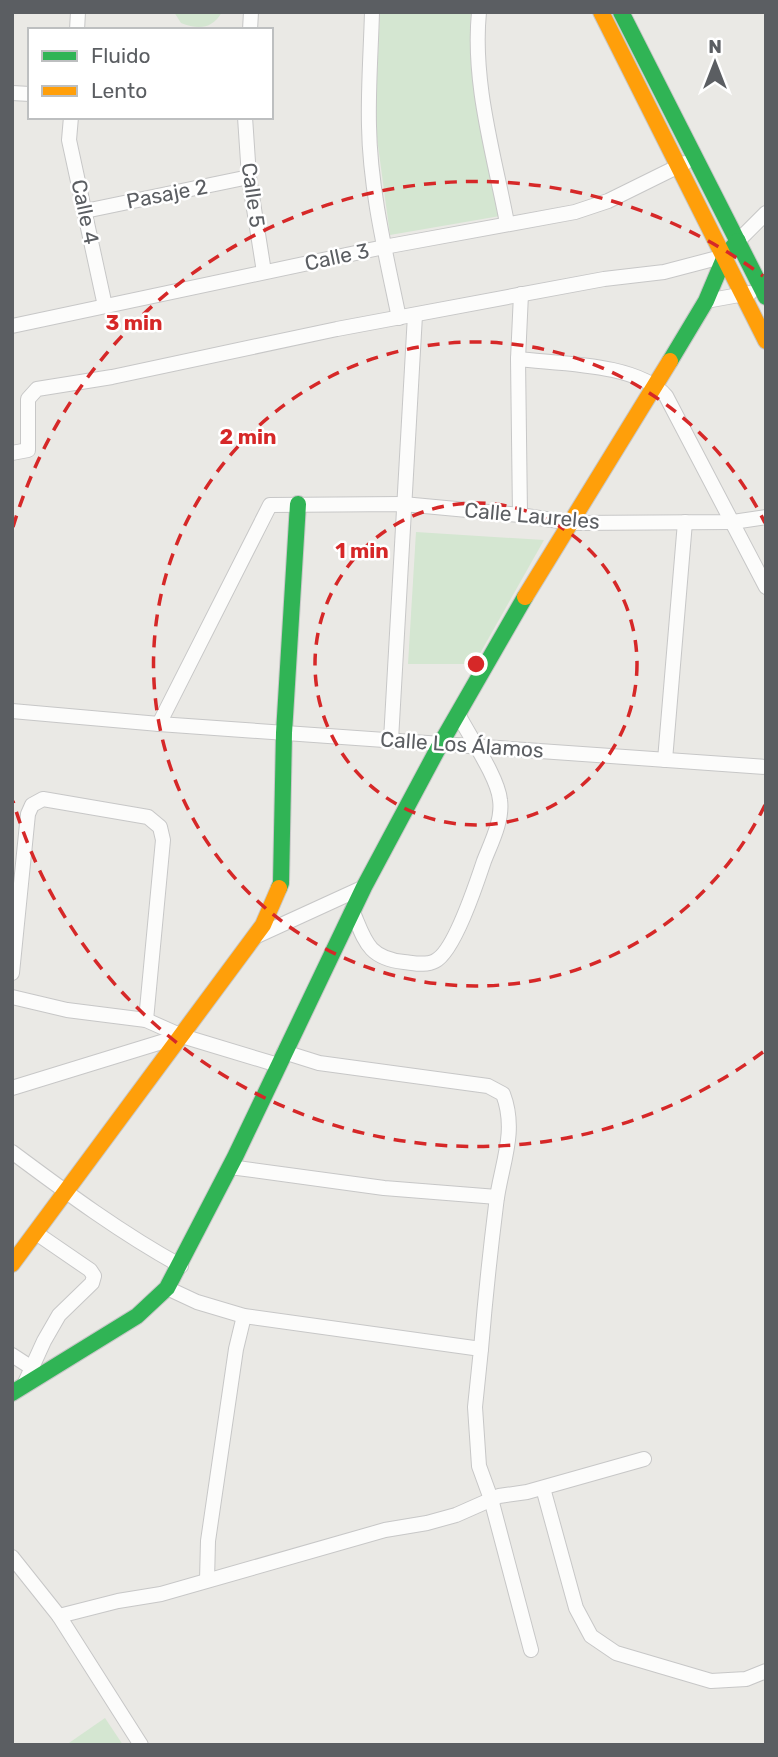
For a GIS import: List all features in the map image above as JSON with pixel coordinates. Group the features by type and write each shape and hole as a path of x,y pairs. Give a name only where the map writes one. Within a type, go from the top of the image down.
{"street":[{"path":"372,12 369,127 371,164 384,247 400,318"},
{"path":"479,12 476,40 478,73 507,223"},
{"path":"601,12 766,341"},
{"path":"621,12 765,294 741,294 706,301"},
{"path":"617,42 632,34"},
{"path":"639,85 654,77"},
{"name":"Calle 4","path":"71,119 69,139 105,306"},
{"name":"Calle 5","path":"245,119 249,177 264,272"},
{"name":"Calle 3","path":"12,326 384,247 591,208 695,158"},
{"name":"Pasaje 2","path":"85,211 249,177"},
{"path":"18,1390 137,1316 167,1288 181,1266 352,910 441,743 515,614 706,301 725,256 766,213"},
{"path":"12,453 28,450 28,399 37,389 112,377 521,294 604,279 664,272 725,256"},
{"path":"520,515 518,359 521,294"},
{"path":"391,740 415,315"},
{"path":"518,359 610,369 656,385 666,396 766,587"},
{"path":"12,1264 255,936 274,904 281,883 284,733 298,504"},
{"name":"Calle Laureles","path":"159,724 270,505 403,505 520,515 572,523 733,522 766,517"},
{"path":"665,760 685,522"},
{"name":"Calle Los Álamos","path":"12,711 766,767"},
{"path":"352,910 371,951 382,957 420,964 435,961 445,953 474,892 500,814 500,799 494,780 458,714"},
{"path":"12,973 28,814 32,805 43,799 148,817 160,827 163,840 146,1020"},
{"path":"255,936 364,887"},
{"path":"12,997 67,1010 146,1020 182,1036 281,1059 400,1076 461,1081 497,1089 503,1094 509,1128 507,1160 496,1196 476,1384 476,1431 479,1466 491,1499 531,1650"},
{"path":"12,1088 182,1036"},
{"path":"12,1152 139,1242 181,1266"},
{"path":"233,1162 384,1188 496,1196"},
{"path":"18,1390 60,1315 92,1283 94,1276 90,1270 36,1233"},
{"path":"167,1288 197,1302 244,1316 481,1349"},
{"path":"207,1580 208,1541 236,1349 244,1316"},
{"path":"12,1354 32,1368"},
{"path":"59,1616 118,1601 161,1594 385,1530 447,1517 491,1499 543,1488 644,1459"},
{"path":"543,1488 576,1608 591,1636 616,1653 711,1681 746,1679 766,1671"},
{"path":"12,1557 59,1616 141,1745"}],"green space":[{"path":"174,12 222,12 209,25 194,27 181,23"},
{"path":"380,12 471,12 474,89 500,216 390,235 375,123"},
{"path":"416,532 544,540 474,664 408,664"},
{"path":"105,1718 123,1745 66,1745"}],"traffic: fast":[{"path":"621,12 766,297"},
{"path":"670,361 706,301 725,256 738,241"},
{"path":"279,888 284,733 298,504"},
{"path":"12,1393 137,1316 167,1288 235,1157 364,887 441,743 525,597"}],"traffic: slow":[{"path":"601,12 766,341"},
{"path":"525,597 670,361"},
{"path":"12,1264 263,925 279,888"}]}
